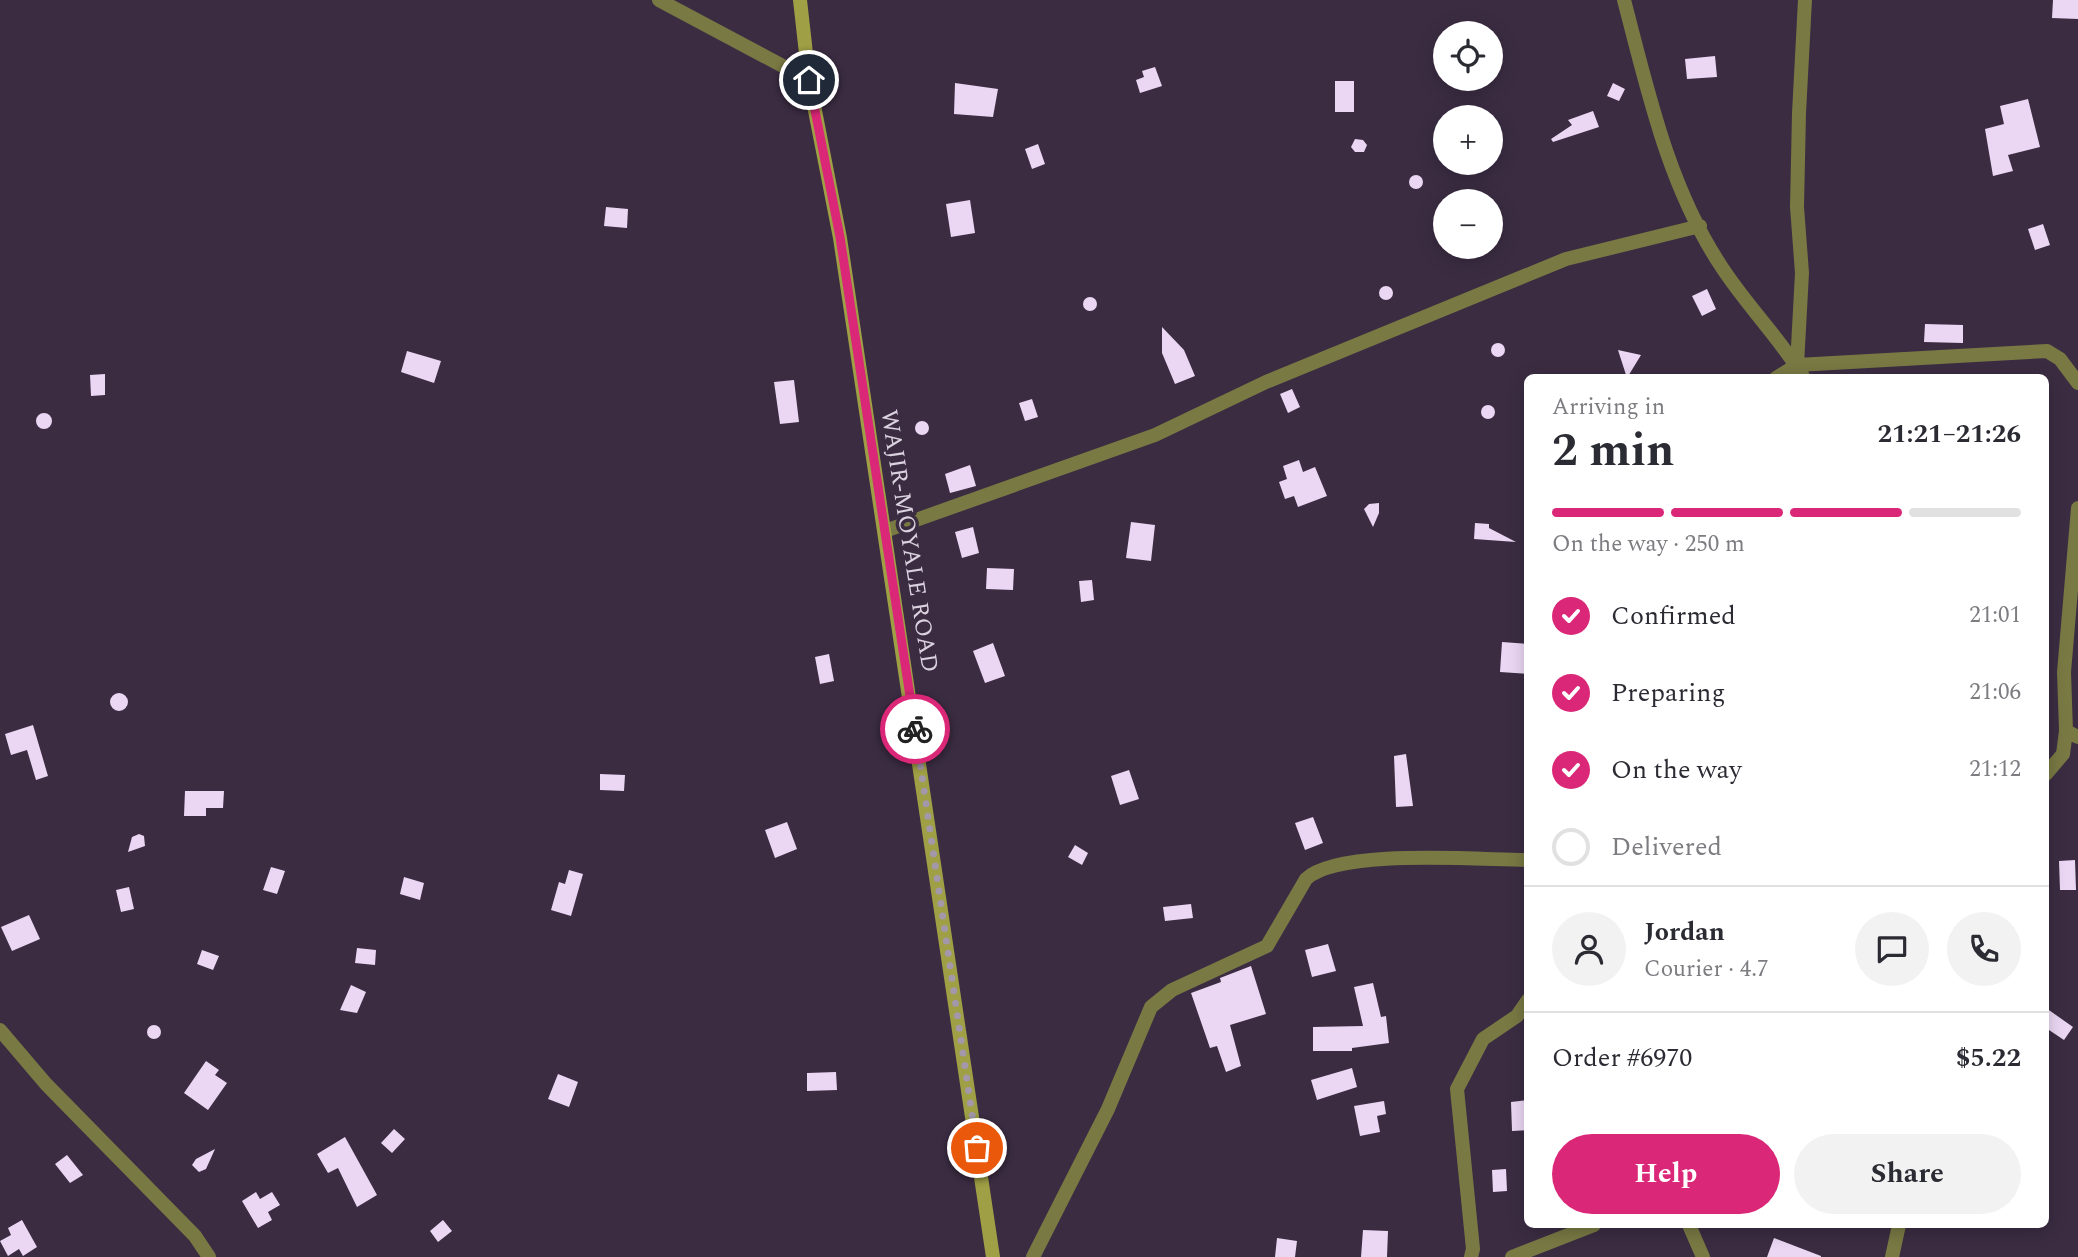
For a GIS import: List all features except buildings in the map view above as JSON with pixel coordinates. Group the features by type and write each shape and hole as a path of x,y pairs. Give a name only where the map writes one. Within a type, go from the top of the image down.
{"main road":[{"name":"WAJIR-MOYALE ROAD","path":"800,0 809,80 840,237 886,531 993,1257"}],"street":[{"path":"659,0 809,80"},
{"path":"1624,0 1661,142 1700,226 1721,267 1800,372"},
{"path":"1800,372 1802,273 1797,207 1805,0"},
{"path":"886,531 1155,435 1266,382 1566,259 1700,226"},
{"path":"1800,372 2047,351 2060,359 2078,383"},
{"path":"2049,770 2063,754 2072,734 2064,672 2078,508"},
{"path":"1033,1257 1108,1110 1151,1007 1172,990 1257,953 1267,946 1306,879 1314,872 1325,867 1387,859 1524,860"},
{"path":"1471,1257 1473,1249 1457,1089 1483,1039 1517,1016 1524,1006"},
{"path":"0,1030 46,1083 195,1236 209,1257"},
{"path":"1512,1257 1586,1228"},
{"path":"1690,1228 1703,1257"},
{"path":"1892,1257 1900,1229"}],"way so far":[{"path":"915,729 977,1148"}],"route":[{"path":"809,80 840,237 915,729"}]}
